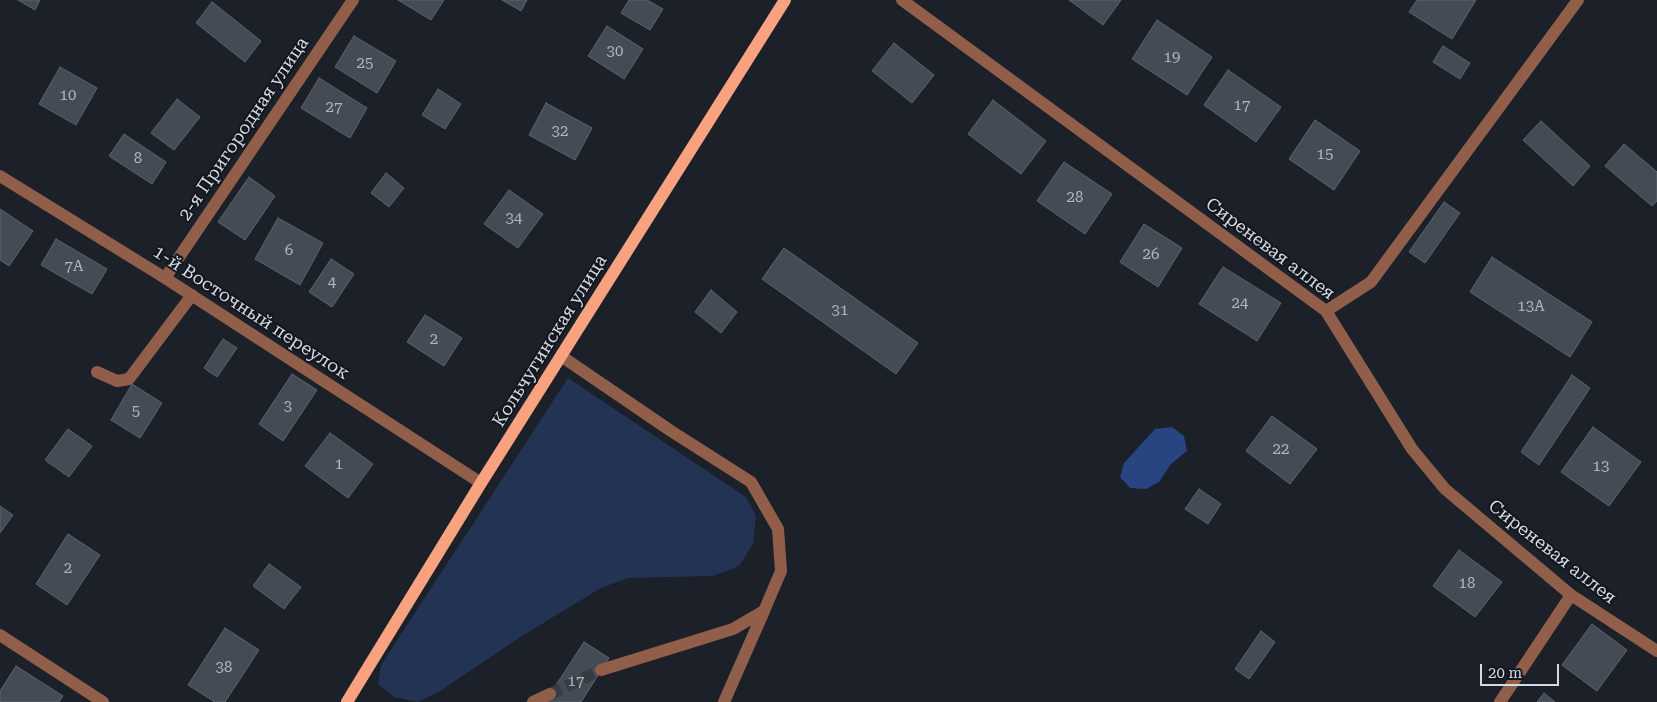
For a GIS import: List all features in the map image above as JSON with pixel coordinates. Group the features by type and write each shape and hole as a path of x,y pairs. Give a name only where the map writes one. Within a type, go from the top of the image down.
{"main road":[{"name":"Кольчугинская улица","path":"348,702 481,483 785,0"}],"street":[{"name":"2-я Пригородная улица","path":"165,278 352,0"},
{"name":"Сиреневая аллея","path":"902,0 1326,311 1412,449 1445,489 1571,595 1657,651"},
{"path":"1326,311 1371,282 1578,0"},
{"name":"1-й Восточный переулок","path":"0,176 192,295 481,483"},
{"path":"97,372 117,381 129,379 192,295"},
{"path":"561,356 663,426 751,482 778,529 781,572 724,702"},
{"path":"1500,702 1571,595"},
{"path":"601,670 733,629 764,610"},
{"path":"0,635 103,702"},
{"path":"533,702 550,694"}],"shaded area":[{"path":"568,378 746,497 756,516 753,544 739,566 713,576 628,578 601,588 522,636 440,691 418,702 394,697 378,684 381,665"}],"water":[{"path":"1172,427 1184,436 1187,451 1171,464 1159,482 1146,489 1130,488 1120,477 1124,463 1155,429"}],"building":[{"path":"18,0 40,0 35,10"},
{"path":"398,0 444,0 431,20"},
{"path":"502,0 527,0 521,11"},
{"path":"629,0 647,0 663,9 650,30 621,13"},
{"path":"1069,0 1121,0 1103,25"},
{"path":"1417,0 1476,0 1452,39 1409,12"},
{"path":"212,2 261,41 245,62 196,23"},
{"path":"1157,20 1212,57 1187,95 1132,59"},
{"path":"607,26 643,49 624,79 588,56"},
{"path":"354,36 396,61 377,93 335,67"},
{"path":"894,43 934,75 912,103 872,71"},
{"path":"1443,46 1470,63 1460,79 1433,62"},
{"path":"60,67 97,88 76,125 39,104"},
{"path":"1228,70 1281,107 1256,142 1204,105"},
{"path":"319,78 367,108 350,138 301,108"},
{"path":"438,89 461,104 445,129 422,115"},
{"path":"177,99 200,117 174,150 151,133"},
{"path":"993,100 1046,141 1021,174 968,134"},
{"path":"546,103 592,128 575,160 529,135"},
{"path":"1315,120 1360,151 1334,190 1289,159"},
{"path":"1541,121 1590,166 1573,186 1523,140"},
{"path":"124,134 166,162 152,184 109,156"},
{"path":"1624,144 1657,172 1657,201 1652,206 1605,166"},
{"path":"1064,162 1112,194 1085,234 1037,201"},
{"path":"386,173 404,188 389,207 371,193"},
{"path":"249,177 275,196 245,240 218,222"},
{"path":"509,190 543,214 518,248 484,224"},
{"path":"1444,202 1460,213 1425,263 1409,252"},
{"path":"0,209 33,231 9,266 0,260"},
{"path":"278,218 323,243 300,285 255,259"},
{"path":"1144,224 1182,248 1158,287 1120,262"},
{"path":"56,239 107,269 92,294 41,265"},
{"path":"784,248 918,343 896,374 762,279"},
{"path":"1492,257 1592,322 1570,357 1470,292"},
{"path":"331,259 354,274 332,307 309,292"},
{"path":"1223,267 1281,303 1257,341 1199,304"},
{"path":"711,290 737,312 721,333 695,312"},
{"path":"425,315 462,338 444,366 407,342"},
{"path":"223,339 237,348 217,377 204,368"},
{"path":"292,374 317,390 283,441 259,424"},
{"path":"1572,375 1590,388 1539,465 1521,452"},
{"path":"132,384 162,403 140,438 111,420"},
{"path":"1272,416 1317,449 1290,484 1246,451"},
{"path":"1593,427 1641,462 1609,506 1561,472"},
{"path":"68,429 92,446 69,477 45,460"},
{"path":"330,433 373,464 348,498 305,466"},
{"path":"1199,489 1221,504 1208,524 1185,509"},
{"path":"0,506 13,515 0,533"},
{"path":"68,534 100,555 67,605 36,584"},
{"path":"1459,550 1502,582 1475,617 1433,586"},
{"path":"269,564 301,587 284,609 253,586"},
{"path":"1592,624 1627,650 1597,691 1562,665"},
{"path":"225,628 259,650 225,702 215,702 188,685"},
{"path":"1261,631 1275,642 1249,679 1235,669"},
{"path":"584,642 609,658 581,702 545,702"},
{"path":"16,666 63,696 59,702 0,702 0,691"},
{"path":"1544,693 1555,702 1537,702"}],"tunnel":[{"path":"550,694 601,670"}]}
